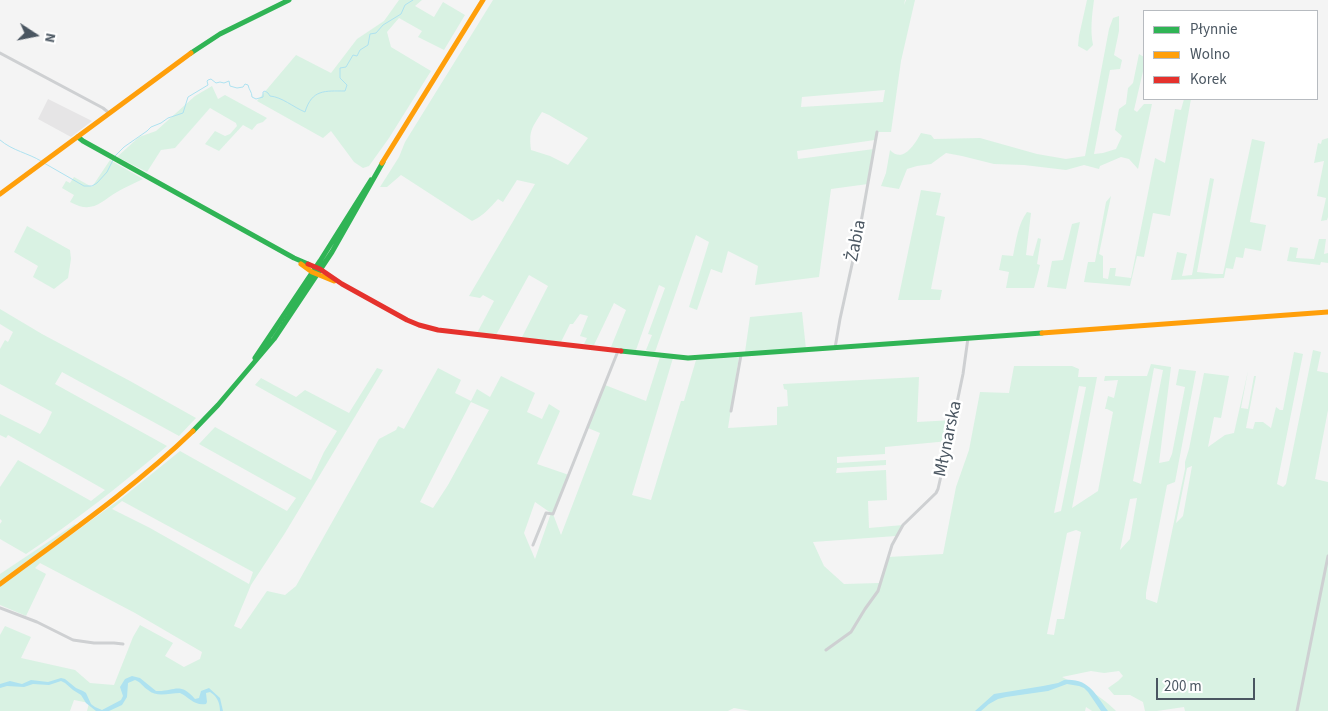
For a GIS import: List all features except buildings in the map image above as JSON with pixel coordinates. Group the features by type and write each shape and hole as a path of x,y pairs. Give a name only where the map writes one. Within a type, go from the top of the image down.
{"street":[{"path":"0,194 215,37 288,0"},
{"path":"0,584 108,504 166,457 190,435 273,340 483,0"},
{"path":"0,53 103,108 109,114"},
{"name":"Żabia","path":"835,349 860,228 877,132"},
{"path":"78,137 114,159 316,271 407,320 433,329 688,358 835,349 1328,312"},
{"name":"Młynarska","path":"826,650 851,632 878,591 892,545 903,525 938,489 968,338"},
{"path":"533,545 546,513 553,514 618,350"},
{"path":"731,411 741,355"},
{"path":"1297,711 1328,556"},
{"path":"0,608 37,622 73,640 123,644"}],"shaded area":[{"path":"48,99 92,121 71,137 38,119"}],"green space":[{"path":"399,0 422,0 415,6 434,17 443,2 465,15 444,50 418,37 422,31 399,18 387,32 391,47 431,71 369,166 363,168 354,162 331,131 323,138 257,101 296,55 331,73 357,39 384,21"},
{"path":"493,0 905,0 904,5 906,0 915,0 901,61 891,132 877,132 875,140 797,151 798,159 874,149 868,184 831,189 819,277 755,285 758,266 728,251 722,273 711,269 697,310 689,307 709,242 696,235 655,352 646,350 652,335 648,334 665,288 659,285 636,350 611,347 626,310 614,303 594,345 584,344 587,338 580,336 588,316 580,314 573,324 570,324 561,342 521,339 548,286 529,275 496,335 477,333 494,301 483,295 480,298 469,296 535,184 517,180 503,202 498,199 489,209 472,221 401,175 387,187 380,187 399,157 405,142","holes":["885,90 883,102 801,107 802,97","542,112 588,138 568,165 550,156 531,150 530,138 532,130"]},
{"path":"1087,0 1094,0 1091,28 1093,45 1087,51 1078,46"},
{"path":"1119,16 1119,31 1114,55 1122,60 1120,69 1110,70 1094,154 1116,149 1122,136 1115,130 1119,109 1126,104 1128,88 1133,83 1139,54 1143,56 1143,71 1134,110 1137,112 1144,104 1152,104 1138,169 1129,159 1121,157 1100,166 1099,169 1084,165 1066,170 994,164 946,153 931,164 907,169 899,189 881,186 886,173 890,150 895,154 904,154 912,147 921,133 931,135 934,139 980,138 1037,154 1066,159 1085,156 1109,29 1113,18"},
{"path":"212,86 218,99 225,95 267,118 257,124 252,130 243,125 219,151 205,144 215,131 225,136 230,134 237,126 236,123 210,108 175,148 161,150 147,172 117,157 139,137 156,131 195,96"},
{"path":"1184,100 1191,100 1170,216 1153,213 1144,257 1137,256 1130,286 1084,282 1088,262 1095,262 1106,202 1111,196 1099,254 1103,256 1103,278 1108,279 1110,268 1116,268 1115,276 1131,278 1155,158 1165,163 1175,109 1181,110"},
{"path":"1328,138 1328,217 1327,220 1321,221 1326,198 1317,196 1324,161 1314,163 1318,143 1321,144 1322,140"},
{"path":"1252,139 1265,142 1250,222 1266,225 1261,251 1245,248 1243,258 1236,257 1233,269 1226,268 1224,278 1171,280 1177,252 1187,254 1182,276 1192,275 1210,178 1214,179 1197,272 1223,274"},
{"path":"110,160 143,179 120,190 95,206 84,207 70,202 74,195 62,188 66,181 70,183 74,177 92,187"},
{"path":"921,190 941,193 936,215 945,217 931,289 942,290 940,300 898,300"},
{"path":"1027,212 1031,213 1026,255 1033,256 1038,238 1041,239 1037,264 1040,265 1034,288 1006,288 1009,272 999,270 1002,255 1013,256 1019,227"},
{"path":"1080,222 1066,289 1047,287 1052,261 1063,260 1072,224"},
{"path":"27,226 70,250 71,259 68,278 54,289 33,277 38,266 14,252"},
{"path":"1319,239 1326,239 1324,254 1328,253 1328,263 1321,262 1320,265 1287,261 1290,247 1298,248 1296,258 1314,259"},
{"path":"0,309 196,418 179,436 62,372 55,384 167,446 98,502 26,554 0,539 0,524 2,521 0,519 0,487 18,460 91,501 105,490 8,435 6,438 0,435 0,414 40,434 52,412 0,384 0,349 5,340 8,342 13,332 0,324"},
{"path":"802,312 806,349 745,352 750,317"},
{"path":"1313,350 1321,352 1317,371 1328,373 1328,410 1315,479 1328,482 1328,711 1185,711 1184,707 1145,711 1143,702 1130,695 1114,695 1108,688 1123,676 1119,671 1104,673 1091,671 1062,677 1087,689 1116,711 1092,711 1086,707 1085,711 751,711 734,708 728,711 87,711 89,703 74,700 70,711 0,711 0,635 5,626 31,637 21,658 75,670 90,683 114,685 133,637 140,625 173,643 165,656 184,667 200,659 202,652 135,613 40,563 35,568 46,574 26,616 0,605 0,586 122,498 180,451 287,511 296,498 199,444 215,427 311,480 324,452 337,431 255,385 261,378 296,397 305,390 349,413 377,368 383,370 285,533 251,585 234,626 241,629 267,591 285,595 296,586 379,439 396,430 398,426 404,429 438,368 461,380 455,393 471,401 477,389 490,397 501,376 535,393 527,412 542,419 549,404 560,411 537,464 569,475 553,514 561,535 600,433 588,428 605,385 646,401 660,357 673,358 632,495 651,500 681,401 684,401 696,360 739,357 728,428 777,425 777,407 788,406 787,390 784,389 783,384 919,377 917,422 954,420 949,441 885,447 885,454 837,457 837,463 886,460 886,465 837,468 836,473 886,470 887,500 868,501 869,528 903,525 896,536 813,542 824,566 844,584 879,583 888,557 943,554 956,487 969,450 980,392 1009,393 1014,366 1072,366 1079,369 1078,377 1097,377 1072,508 1098,491 1113,412 1105,409 1108,396 1114,398 1118,380 1104,381 1105,376 1147,376 1151,364 1171,367 1159,463 1169,461 1172,454 1185,387 1176,385 1179,369 1196,371 1175,482 1167,485 1146,599 1157,603 1204,373 1229,376 1221,418 1214,417 1208,447 1225,435 1234,433 1248,371 1241,408 1248,409 1254,376 1256,376 1246,428 1253,429 1255,422 1263,422 1271,428 1276,407 1283,410 1294,352 1303,354 1277,484 1283,487 1286,484","holes":["1154,368 1163,370 1141,484 1133,481","1079,386 1086,387 1061,511 1054,513","471,402 489,410 448,485 433,508 420,502","1192,466 1183,516 1176,523 1187,468","1137,498 1130,539 1120,550 1130,499","122,501 253,572 249,584 150,528 112,509","535,502 551,513 535,559 524,533","1076,530 1081,532 1064,619 1057,619 1054,635 1047,634 1067,533"]},
{"path":"76,525 0,581 0,574"}],"water":[{"path":"132,676 140,678 156,691 181,689 185,690 195,699 199,698 201,691 209,688 220,698 223,711 220,711 218,700 210,692 206,693 206,704 198,704 180,693 155,694 135,680 128,683 127,697 122,705 109,711 96,711 86,703 81,695 61,681 49,685 33,684 24,687 7,686 0,688 0,684 10,681 22,684 31,680 48,682 61,678 86,693 91,704 102,710 121,700 123,696 120,687 125,679"},
{"path":"1064,680 1073,680 1085,684 1095,693 1108,711 1101,711 1084,688 1067,684 1048,691 998,699 981,711 975,711 994,694 1058,683"}],"waterway":[{"path":"115,156 151,127 183,113 188,97 208,85 207,81 211,79 216,83 229,81 230,86 237,88 243,87 245,84 248,85 252,97 256,99 263,97 263,92 265,91 270,96 283,100 305,112 315,95 325,92 345,91 347,85 340,78 340,68 346,67 353,55 357,56 360,50 368,45 370,34 376,33 383,25 401,14 405,5 413,0"},
{"path":"0,140 10,147 41,161"},
{"path":"44,163 84,186 92,186 107,172 113,160"}],"traffic: fast":[{"path":"191,53 220,34 289,0"},
{"path":"78,137 294,258 308,264"},
{"path":"193,431 218,405 274,339 332,252 383,162"},
{"path":"255,358 371,180"},
{"path":"621,351 688,358 1042,333"}],"traffic: slow":[{"path":"382,163 483,0"},
{"path":"0,194 191,53"},
{"path":"301,264 312,272 334,281"},
{"path":"1042,333 1328,312"},
{"path":"0,584 123,492 193,431"}],"traffic: jam":[{"path":"308,264 419,325 438,330 621,351"}]}
